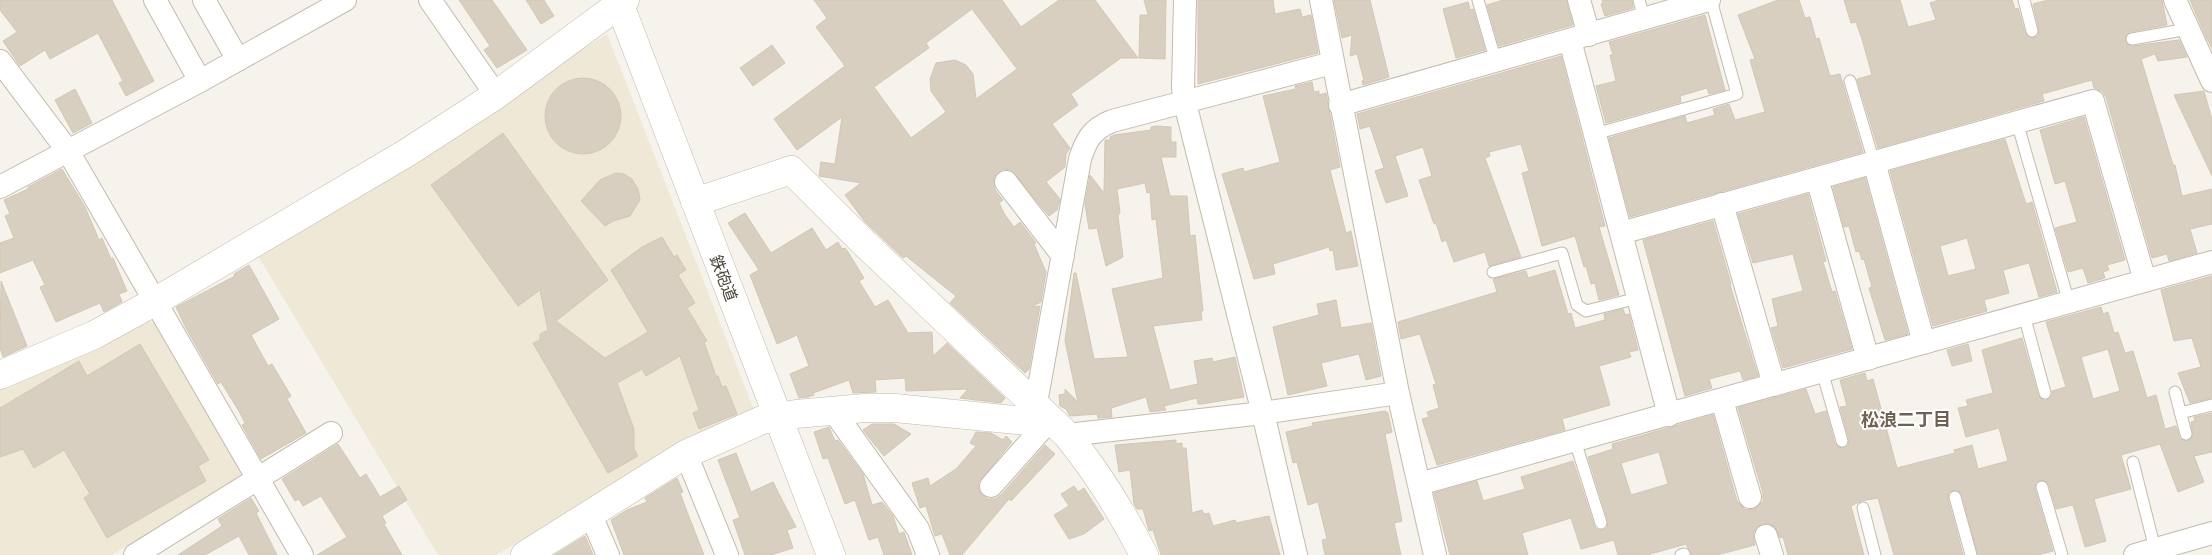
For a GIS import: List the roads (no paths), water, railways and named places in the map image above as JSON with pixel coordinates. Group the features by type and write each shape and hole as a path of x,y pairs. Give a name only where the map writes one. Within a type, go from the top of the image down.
{"street":[{"path":"155,0 200,81"},
{"path":"204,0 238,60"},
{"path":"0,187 200,81 345,0"},
{"path":"430,0 496,95"},
{"path":"1185,0 1183,88 1185,103 1263,413 1296,555"},
{"path":"1321,0 1398,393 1435,555"},
{"path":"1579,0 1580,38 1595,134 1669,415"},
{"path":"1340,104 1580,38 1641,9 1710,0"},
{"path":"0,375 94,335 156,301 408,152 496,95 621,1"},
{"name":"鉄砲道","path":"621,1 695,202 832,555"},
{"path":"2177,1 2212,82"},
{"path":"0,61 68,151 302,555"},
{"path":"991,486 1052,421 1063,256 1080,159 1086,140 1098,127 1112,121 1332,63"},
{"path":"1621,233 2093,101 2145,281"},
{"path":"1874,162 1924,343"},
{"path":"695,202 791,170 864,243 1052,421 1095,470 1120,508 1144,555"},
{"path":"1817,178 1868,359"},
{"path":"1006,182 1063,256"},
{"path":"1722,204 1774,385"},
{"path":"1418,484 2212,262"},
{"path":"525,555 686,454 762,420 832,409 896,408 1052,421 1263,413 1398,393"},
{"path":"1722,400 1750,497"},
{"path":"832,409 918,529 928,555"},
{"path":"134,555 331,433"},
{"path":"686,454 727,555"},
{"path":"590,513 608,555"},
{"path":"2149,553 2212,533"}],"lane":[{"path":"1478,0 1496,62"},
{"path":"1595,134 1737,94 1710,0"},
{"path":"2024,0 2032,31"},
{"path":"2132,39 2188,29"},
{"path":"1850,82 1874,162"},
{"path":"2017,122 2069,303"},
{"path":"1493,272 1562,253 1576,305 1586,311 1638,298"},
{"path":"2024,315 2045,393"},
{"path":"1822,372 1842,441"},
{"path":"2174,392 2186,434"},
{"path":"2180,413 2212,404"},
{"path":"1575,441 1601,523"},
{"path":"2132,462 2149,553"},
{"path":"2042,487 2062,555"},
{"path":"1954,497 1971,555"},
{"path":"1863,508 1875,555"}],"district":[{"name":"松浪二丁目","path":"1906,420"}]}
